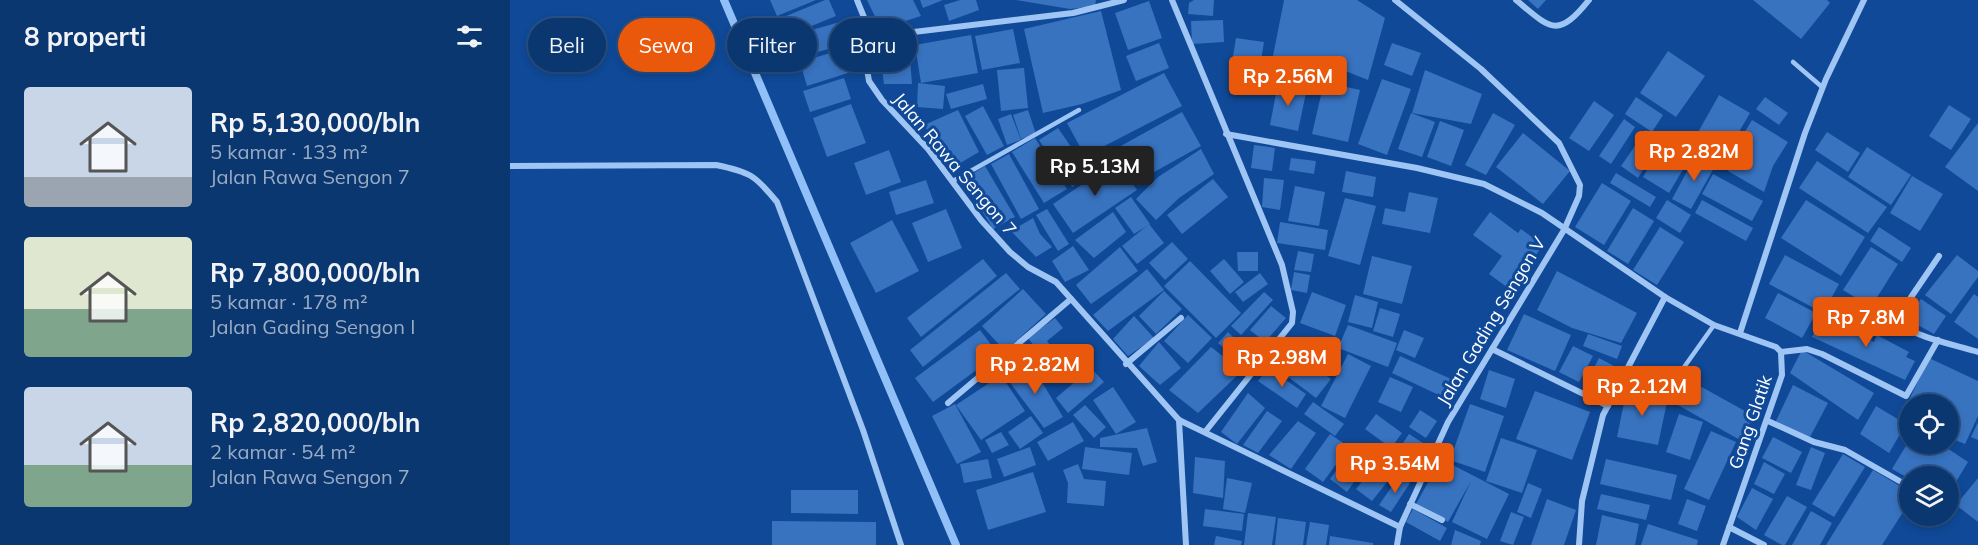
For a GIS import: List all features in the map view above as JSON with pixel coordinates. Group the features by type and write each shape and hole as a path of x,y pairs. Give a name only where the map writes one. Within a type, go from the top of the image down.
{"street":[{"path":"857,0 864,18"},
{"path":"917,32 1073,13 1124,0"},
{"path":"1172,0 1282,265 1293,317 1292,323 1205,432"},
{"name":"Jalan Gading Sengon V","path":"1395,0 1481,69 1558,143 1580,185 1579,196 1564,230 1448,422 1400,527 1397,545"},
{"path":"1516,0 1550,26 1560,26 1573,20 1589,0"},
{"path":"1740,333 1804,133 1822,87 1864,0"},
{"name":"Jalan Rawa Sengon 7","path":"868,72 869,81 981,220 1010,252 1028,267 1056,282 1126,364 1179,420"},
{"path":"1226,134 1418,168 1484,184 1517,198 1665,297 1714,325 1769,343 1781,352 1807,349 1822,354 1906,396 1938,340"},
{"path":"510,166 717,165 742,170 758,179 777,202 863,430 901,545"},
{"path":"1939,256 1899,316 1900,323 1905,328 1978,352"},
{"path":"1579,545 1582,501 1608,406 1665,297"},
{"path":"948,403 1071,299"},
{"path":"1126,364 1181,318"},
{"path":"1492,349 1608,406"},
{"name":"Gang Glatik","path":"1723,545 1768,421 1782,375 1781,352"},
{"path":"1186,545 1179,420 1400,527"},
{"path":"1768,421 1814,442 1845,450 1899,481"},
{"path":"1410,504 1442,520"},
{"path":"1729,527 1764,545"}],"lane":[{"path":"1793,62 1822,87"},
{"path":"952,182 1079,110"},
{"path":"1682,370 1714,325"}],"building":[{"path":"770,0 816,0 777,16"},
{"path":"825,0 829,0 836,16 817,24 817,18 781,18"},
{"path":"867,0 913,0 921,16 915,18 876,18"},
{"path":"920,0 943,0 923,8"},
{"path":"960,0 976,0 979,10 949,21 944,5"},
{"path":"1016,0 1096,0 1095,6 1070,9"},
{"path":"1194,0 1214,0 1213,16 1188,14 1189,3"},
{"path":"1284,0 1357,0 1385,18 1368,80 1348,72 1273,56"},
{"path":"1528,0 1546,0 1538,9"},
{"path":"1753,0 1827,0 1830,3 1801,39"},
{"path":"1149,1 1162,38 1128,50 1115,13"},
{"path":"1101,11 1121,90 1082,104 1043,113 1024,29"},
{"path":"1223,20 1224,42 1192,44 1191,21"},
{"path":"829,25 829,49 817,52 817,28"},
{"path":"1013,29 1020,63 982,70 975,36"},
{"path":"971,35 978,73 921,83 917,45"},
{"path":"1236,38 1264,42 1258,79 1230,75"},
{"path":"1159,43 1169,68 1136,81 1126,56"},
{"path":"1392,43 1421,53 1412,76 1384,65"},
{"path":"1668,51 1705,76 1676,117 1640,93"},
{"path":"829,53 829,72 851,72 807,86 803,72 817,72 817,57"},
{"path":"1024,68 1028,108 1001,111 997,70"},
{"path":"1425,70 1482,94 1471,124 1412,113"},
{"path":"882,72 911,72 912,84 884,84"},
{"path":"1164,73 1182,106 1085,156 1067,123"},
{"path":"844,78 851,99 810,112 803,91"},
{"path":"1382,79 1411,89 1387,155 1358,144"},
{"path":"1324,82 1360,90 1348,142 1312,134"},
{"path":"918,83 945,86 943,109 917,107"},
{"path":"1278,83 1307,88 1298,131 1270,125"},
{"path":"983,84 987,99 951,109 946,94"},
{"path":"1719,95 1750,113 1722,161 1692,143"},
{"path":"1636,97 1663,115 1652,132 1625,114"},
{"path":"1765,97 1788,113 1779,125 1756,109"},
{"path":"1594,101 1614,115 1589,151 1569,138"},
{"path":"851,104 866,143 827,157 813,118"},
{"path":"1949,105 1971,119 1951,150 1929,136"},
{"path":"983,106 1004,146 987,155 965,116"},
{"path":"958,110 979,152 950,169 924,125"},
{"path":"1028,110 1036,134 1021,139 1013,115"},
{"path":"1182,112 1201,146 1138,181 1119,147"},
{"path":"1411,113 1435,122 1422,157 1398,149"},
{"path":"1493,113 1515,125 1486,175 1465,165"},
{"path":"1011,114 1021,140 1007,145 998,119"},
{"path":"1624,119 1635,127 1611,164 1599,156"},
{"path":"1752,120 1788,142 1773,166 1764,192 1728,171 1737,145"},
{"path":"1440,121 1464,130 1451,166 1427,157"},
{"path":"1978,123 1978,191 1945,167"},
{"path":"1058,128 1082,163 1063,176 1039,140"},
{"path":"1646,130 1660,141 1638,178 1621,166"},
{"path":"1827,132 1860,153 1848,172 1815,150"},
{"path":"1523,133 1570,171 1543,204 1496,167"},
{"path":"1669,133 1695,149 1669,193 1643,177"},
{"path":"1035,138 1067,189 1044,203 1012,152"},
{"path":"1254,145 1275,148 1272,171 1251,168"},
{"path":"1867,147 1911,175 1891,205 1848,177"},
{"path":"1114,148 1120,158 1072,187 1066,175"},
{"path":"1201,149 1214,174 1179,198 1156,220 1136,199 1158,177"},
{"path":"889,150 901,182 866,195 854,163"},
{"path":"1009,154 1039,209 1021,219 991,164"},
{"path":"1696,155 1715,166 1691,209 1672,199"},
{"path":"1291,158 1316,161 1314,174 1289,170"},
{"path":"1117,161 1137,190 1073,233 1053,204"},
{"path":"1817,161 1887,207 1868,233 1799,188"},
{"path":"985,166 1015,217 993,229 963,180"},
{"path":"1346,171 1376,177 1373,197 1342,192"},
{"path":"1616,173 1656,197 1650,207 1610,183"},
{"path":"1713,174 1763,201 1752,221 1702,194"},
{"path":"1912,176 1943,194 1920,231 1890,213"},
{"path":"1264,178 1284,180 1280,210 1262,207"},
{"path":"1213,179 1228,197 1182,234 1167,215"},
{"path":"926,180 934,203 896,215 889,192"},
{"path":"1602,183 1631,201 1604,245 1575,227"},
{"path":"1295,186 1325,192 1319,226 1288,221"},
{"path":"1409,192 1438,198 1430,233 1382,224 1385,208 1405,212"},
{"path":"1131,197 1150,224 1134,234 1115,208"},
{"path":"1345,198 1376,206 1360,265 1328,256"},
{"path":"1667,200 1691,215 1680,233 1656,218"},
{"path":"1702,200 1753,228 1746,241 1695,213"},
{"path":"1806,200 1865,237 1841,276 1781,238"},
{"path":"1633,208 1654,221 1628,264 1607,251"},
{"path":"946,209 962,248 928,262 912,223"},
{"path":"1047,209 1069,244 1058,251 1036,215"},
{"path":"1113,212 1126,232 1094,258 1075,240"},
{"path":"1490,212 1518,233 1521,229 1543,245 1511,290 1489,274 1502,256 1473,235"},
{"path":"1033,218 1040,234 1052,247 1036,257 1011,231"},
{"path":"892,220 919,271 876,293 850,243"},
{"path":"1280,222 1328,230 1325,250 1277,243"},
{"path":"1149,224 1164,243 1137,264 1122,246"},
{"path":"1660,227 1684,242 1657,285 1633,270"},
{"path":"1879,227 1911,248 1902,262 1870,241"},
{"path":"1172,242 1188,259 1165,280 1149,263"},
{"path":"1073,246 1089,270 1065,282 1052,261"},
{"path":"1120,247 1138,271 1091,304 1076,285"},
{"path":"1871,247 1898,264 1871,307 1843,290"},
{"path":"1298,251 1314,254 1311,272 1294,270"},
{"path":"1237,252 1258,252 1258,271 1238,271"},
{"path":"1785,255 1839,284 1823,313 1769,284"},
{"path":"1957,255 1978,271 1978,277 1951,314 1925,295"},
{"path":"1372,256 1412,266 1402,304 1363,294"},
{"path":"983,259 997,276 921,337 907,318"},
{"path":"1224,259 1244,282 1230,294 1210,271"},
{"path":"1190,261 1241,313 1216,338 1164,286"},
{"path":"1147,269 1164,290 1108,331 1093,315"},
{"path":"1557,271 1637,313 1621,343 1572,328 1537,310"},
{"path":"1294,272 1310,275 1307,293 1291,290"},
{"path":"1006,273 1020,289 923,367 910,350"},
{"path":"1260,273 1268,284 1243,302 1235,292"},
{"path":"1023,289 1046,314 1005,351 982,326"},
{"path":"1164,291 1182,309 1156,334 1139,316"},
{"path":"1264,292 1273,300 1241,335 1231,326"},
{"path":"1312,292 1346,305 1335,336 1300,323"},
{"path":"1778,293 1816,313 1802,338 1765,318"},
{"path":"1974,294 1978,297 1978,339 1954,322"},
{"path":"1355,295 1378,302 1372,328 1348,322"},
{"path":"1921,299 1946,316 1934,334 1907,319"},
{"path":"1271,306 1286,318 1265,342 1250,330"},
{"path":"1380,308 1400,314 1393,337 1373,331"},
{"path":"1524,314 1571,335 1555,371 1507,350"},
{"path":"1188,315 1212,338 1188,363 1164,341"},
{"path":"1134,316 1154,338 1128,356 1113,339"},
{"path":"1822,317 1874,342 1877,335 1909,352 1906,357 1915,361 1905,380 1812,337"},
{"path":"1055,318 1063,328 1047,341 1059,357 1049,365 1028,338"},
{"path":"1348,325 1397,343 1388,367 1338,348"},
{"path":"980,330 998,354 933,402 915,378"},
{"path":"1404,330 1424,338 1415,358 1396,350"},
{"path":"1228,332 1240,344 1231,354 1218,343"},
{"path":"1588,334 1622,346 1617,359 1583,346"},
{"path":"1247,340 1262,352 1248,367 1234,355"},
{"path":"1159,342 1181,368 1160,385 1139,366"},
{"path":"1286,345 1331,379 1316,398 1271,364"},
{"path":"1573,346 1593,356 1579,382 1559,372"},
{"path":"1211,347 1242,371 1198,413 1169,390"},
{"path":"1077,348 1089,364 1070,378 1057,362"},
{"path":"1802,350 1874,393 1858,420 1790,373"},
{"path":"1348,354 1371,366 1345,418 1321,406"},
{"path":"1400,356 1451,379 1443,397 1392,373"},
{"path":"1599,358 1614,366 1601,393 1585,385"},
{"path":"1929,358 1978,381 1978,416 1965,444 1959,442 1959,394 1912,394"},
{"path":"1031,364 1063,417 1044,428 1005,376"},
{"path":"1091,368 1104,382 1068,413 1056,398"},
{"path":"1268,368 1306,394 1297,408 1258,381"},
{"path":"1489,370 1515,379 1506,408 1480,399"},
{"path":"1001,375 1025,411 981,440 956,405"},
{"path":"1390,377 1413,387 1401,412 1378,402"},
{"path":"1689,380 1754,416 1740,440 1676,404"},
{"path":"1793,385 1828,403 1810,437 1775,423"},
{"path":"1113,387 1136,422 1116,434 1093,400"},
{"path":"1627,388 1668,397 1658,445 1617,437"},
{"path":"1535,391 1590,412 1572,460 1516,439"},
{"path":"1248,393 1265,408 1237,444 1221,432"},
{"path":"1313,402 1344,424 1335,436 1304,414"},
{"path":"955,404 981,452 957,464 932,416"},
{"path":"1470,404 1504,416 1485,472 1450,460"},
{"path":"1085,405 1106,427 1094,438 1073,415"},
{"path":"1876,406 1899,420 1899,436 1889,453 1860,434"},
{"path":"1420,410 1437,421 1426,438 1409,427"},
{"path":"1267,411 1282,421 1258,453 1243,445"},
{"path":"1376,414 1402,433 1391,448 1365,429"},
{"path":"1679,414 1703,422 1690,460 1666,452"},
{"path":"1031,416 1043,433 1020,449 1008,432"},
{"path":"1298,421 1316,433 1291,469 1269,455"},
{"path":"1073,422 1084,441 1048,461 1037,442"},
{"path":"1978,422 1978,440 1971,437"},
{"path":"1147,428 1157,462 1143,466 1137,448 1100,447 1100,438"},
{"path":"1711,431 1736,442 1709,500 1684,489"},
{"path":"1001,432 1009,445 992,453 985,440"},
{"path":"1330,434 1349,447 1323,482 1305,469"},
{"path":"1409,434 1426,445 1406,475 1389,464"},
{"path":"1773,437 1802,452 1791,473 1762,458"},
{"path":"1501,438 1537,450 1522,493 1486,481"},
{"path":"1030,447 1036,465 1004,477 997,459"},
{"path":"1085,447 1132,453 1129,475 1082,469"},
{"path":"1811,447 1825,453 1811,490 1796,485"},
{"path":"1351,450 1368,462 1347,492 1330,479"},
{"path":"1843,454 1865,467 1834,517 1812,504"},
{"path":"1901,454 1956,454 1968,462 1959,477 1959,466 1899,466 1899,473 1892,469"},
{"path":"1195,457 1225,461 1223,498 1193,493"},
{"path":"988,459 992,478 964,483 960,464"},
{"path":"1441,459 1509,494 1487,539 1452,522 1471,481 1448,522 1416,504"},
{"path":"1606,459 1677,475 1671,500 1600,484"},
{"path":"1764,462 1785,474 1774,494 1754,484"},
{"path":"1078,464 1084,479 1106,481 1104,506 1067,503 1068,483 1063,470"},
{"path":"1375,465 1391,477 1372,501 1356,489"},
{"path":"1873,470 1899,485 1899,518 1882,545 1826,545"},
{"path":"1033,472 1046,512 988,530 976,490"},
{"path":"1399,476 1410,483 1391,512 1379,505"},
{"path":"1227,478 1252,483 1245,513 1223,509"},
{"path":"1978,478 1978,522 1959,507 1959,501"},
{"path":"1528,483 1542,489 1531,518 1517,512"},
{"path":"1752,488 1773,499 1756,530 1737,517"},
{"path":"791,490 858,490 858,514 791,513"},
{"path":"1601,494 1650,505 1646,520 1597,509"},
{"path":"1787,496 1807,507 1785,545 1782,545 1764,535"},
{"path":"1547,499 1576,510 1564,545 1531,545"},
{"path":"1687,499 1706,506 1697,531 1678,524"},
{"path":"1205,509 1244,514 1242,531 1203,526"},
{"path":"1413,509 1447,528 1440,541 1406,522"},
{"path":"1811,511 1832,523 1820,545 1792,545"},
{"path":"1511,512 1524,517 1513,545 1500,541"},
{"path":"1248,513 1276,517 1272,545 1244,545"},
{"path":"1602,515 1639,524 1635,545 1596,545"},
{"path":"1278,518 1306,522 1303,545 1275,545"},
{"path":"772,521 876,522 876,545 772,545"},
{"path":"1310,522 1329,525 1326,545 1306,545"},
{"path":"1648,524 1698,540 1697,545 1641,545"},
{"path":"1455,530 1481,541 1480,545 1451,545"},
{"path":"1216,536 1242,541 1241,545 1214,545"},
{"path":"1330,536 1373,543 1373,545 1329,545"}],"waterway":[{"path":"724,0 956,545"}]}
